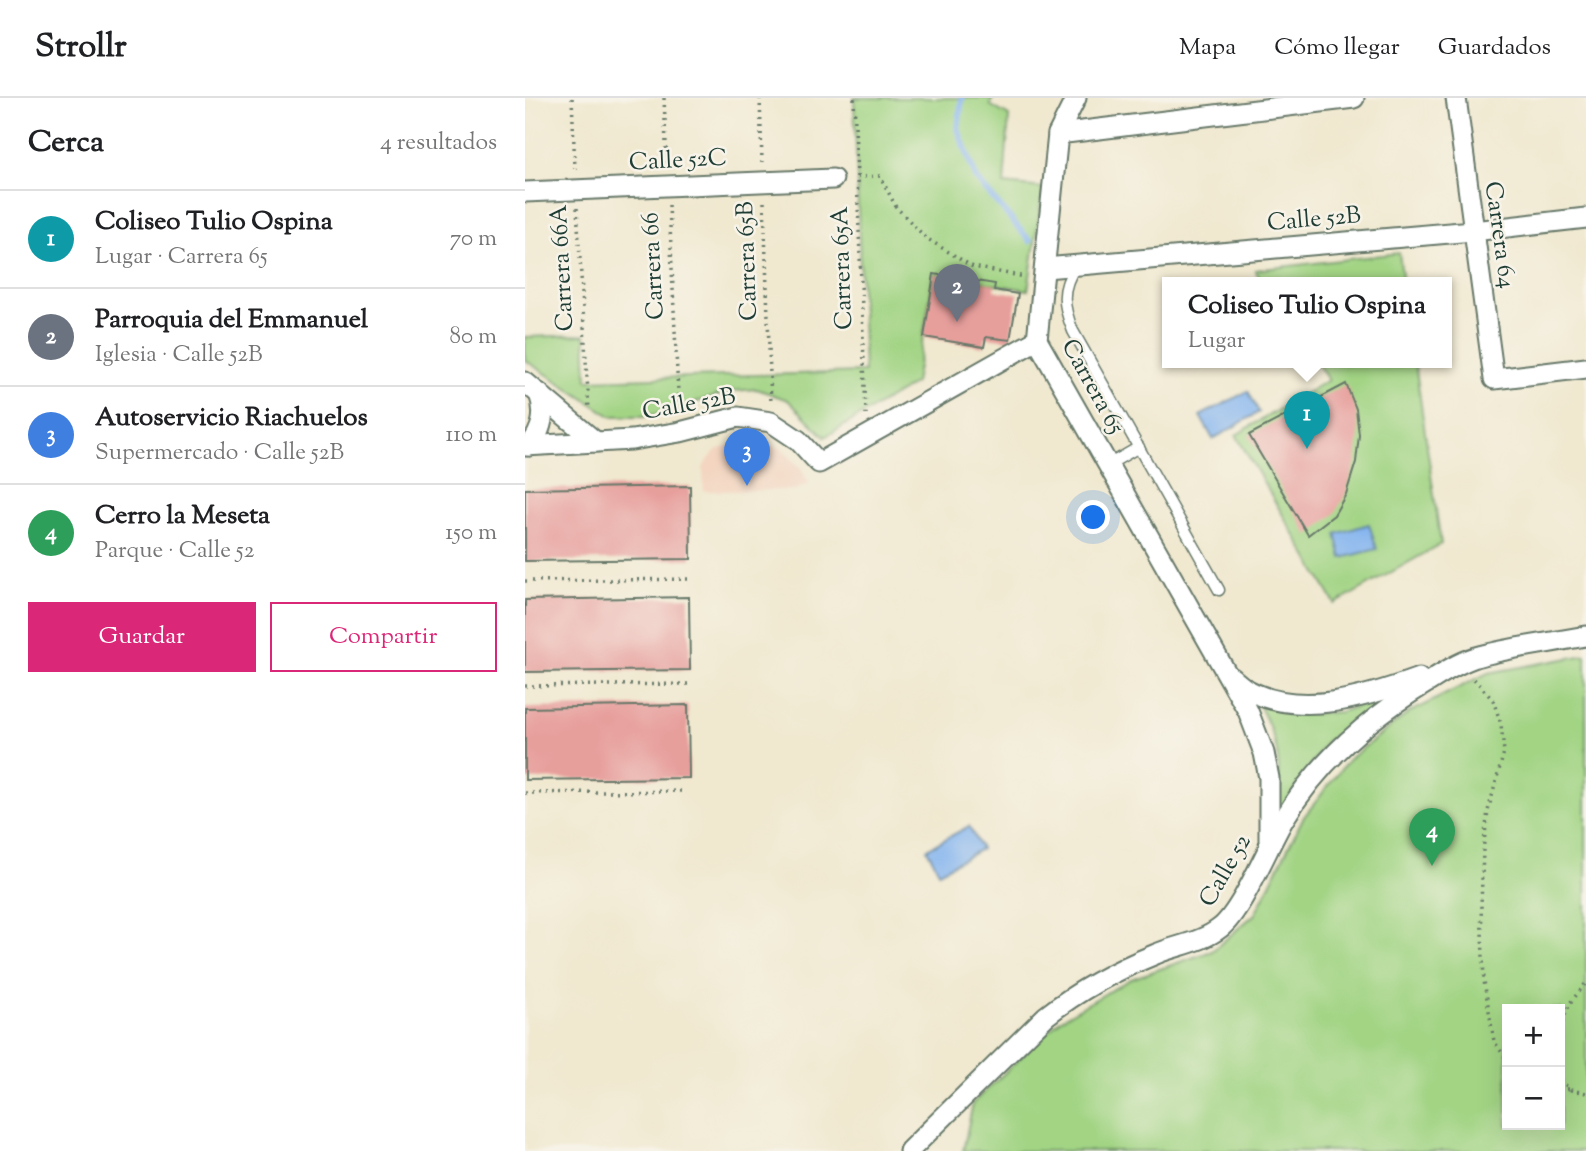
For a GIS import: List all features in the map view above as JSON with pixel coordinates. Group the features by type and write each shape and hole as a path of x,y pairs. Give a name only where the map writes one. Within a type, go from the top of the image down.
{"street":[{"name":"Carrera 65","path":"1076,98 1058,134 1037,340 1248,711 1264,753 1269,778 1269,844"},
{"path":"1058,134 1354,98"},
{"name":"Carrera 64","path":"1456,98 1494,379 1586,368"},
{"name":"Calle 52C","path":"525,192 834,178"},
{"name":"Calle 52B","path":"1044,274 1076,265 1473,231 1586,218"},
{"name":"Calle 52B","path":"527,446 593,439 632,440 680,432 739,417 771,422 798,440 819,463 1037,340"},
{"path":"532,387 593,439"},
{"path":"527,446 538,435 542,423 543,403 532,387"},
{"name":"Calle 52","path":"909,1151 1046,1016 1067,1000 1091,984 1157,953 1192,943 1220,928 1234,913 1269,844 1307,786 1360,729 1398,700 1456,665 1476,657 1586,636"},
{"name":"Carrera 65","path":"1225,673 1248,690 1268,697 1297,703 1333,702 1393,687 1456,665"}],"lane":[{"path":"1076,265 1067,279 1063,293 1064,308 1073,331 1219,590"},
{"path":"1108,465 1139,447"}],"path":[{"name":"Carrera 66A","path":"572,98 593,439"},
{"name":"Carrera 66","path":"664,98 680,432"},
{"name":"Carrera 65B","path":"760,98 771,422"},
{"name":"Carrera 65A","path":"854,98 867,436"},
{"path":"834,178 880,176 896,207 926,238 973,267 1044,274"},
{"path":"525,581 692,579"},
{"path":"1456,665 1480,683 1493,700 1501,724 1504,752 1486,824 1481,907 1484,981 1494,1041 1502,1053"},
{"path":"525,686 688,684"},
{"path":"525,793 683,792"},
{"path":"1565,1016 1570,1003 1586,983"},
{"path":"1565,1085 1571,1090"},
{"path":"1565,1089 1586,1093"}],"shaded area":[{"path":"758,441 782,449 799,466 809,483 796,490 704,491 703,467 716,450 738,443"}],"green space":[{"path":"854,98 993,98 990,105 1009,116 1004,184 1043,188 1028,290 934,274 915,383 825,437 788,400 757,389 733,391 649,416 611,416 525,360 525,337 585,335 587,380 864,372"},
{"path":"1399,253 1402,277 1259,277 1255,270"},
{"path":"1320,368 1416,368 1441,544 1335,604 1236,435 1328,380"},
{"path":"1586,655 1586,1151 963,1151 973,1103 1061,1019 1131,979 1212,951 1255,914 1303,818 1350,758 1410,712 1488,673"},
{"path":"1392,695 1327,741 1277,816 1278,759 1272,734 1259,705 1311,714 1340,712"}],"water":[{"path":"1248,391 1259,412 1213,439 1200,416"},
{"path":"1369,524 1377,549 1342,558 1336,534"},
{"path":"969,826 981,849 939,872 927,849"}],"building":[{"path":"934,274 995,284 994,290 1018,294 1010,340 986,337 984,347 924,337"},
{"path":"1346,384 1356,409 1359,435 1356,462 1346,494 1334,515 1308,535 1249,435"},
{"path":"690,486 691,559 525,561 525,489"},
{"path":"689,597 690,670 525,672 525,600"},
{"path":"688,705 689,778 525,780 525,708"}],"waterway":[{"path":"962,98 958,129 977,180 1030,241"}],"place":[{"name":"Parroquia del Emmanuel","path":"957,322"},
{"name":"Coliseo Tulio Ospina","path":"1307,449"},
{"name":"Autoservicio Riachuelos","path":"747,486"},
{"name":"Cerro la Meseta","path":"1432,866"}]}
